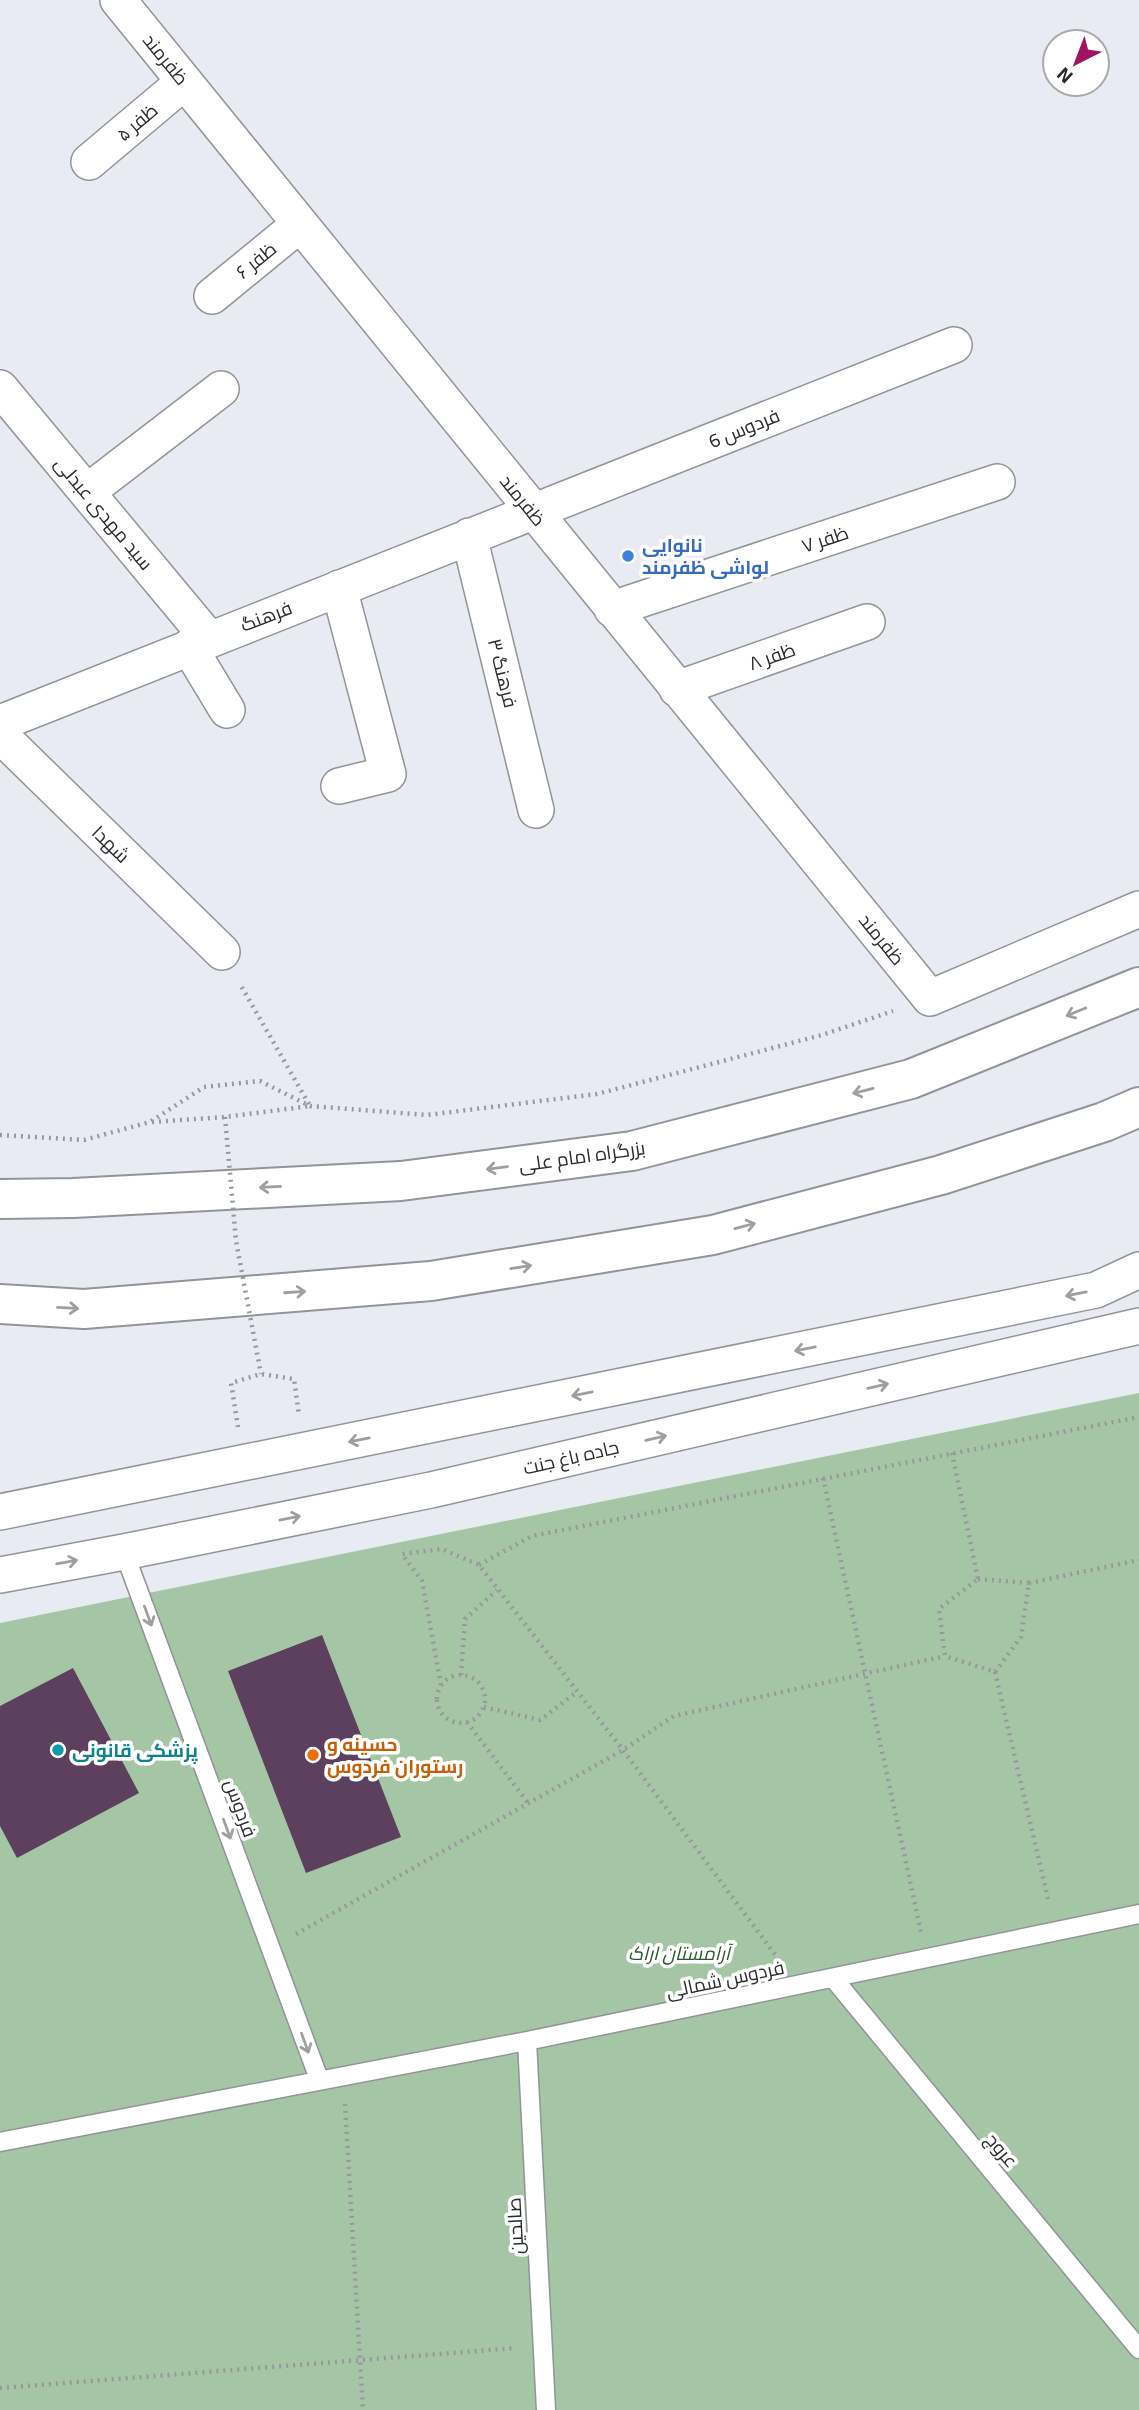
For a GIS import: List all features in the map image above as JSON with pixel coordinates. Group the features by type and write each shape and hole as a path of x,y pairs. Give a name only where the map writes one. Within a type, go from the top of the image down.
{"highway":[{"name":"بزرگراه امام علی","path":"0,1199 73,1198 401,1181 632,1151 911,1079 1139,987"},
{"path":"0,1304 84,1309 431,1281 713,1235 941,1175 1104,1122 1139,1107"}],"street":[{"name":"ظفرمند","path":"118,0 930,998"},
{"name":"ظفر ۵","path":"89,162 184,82"},
{"name":"ظفر ۶","path":"212,296 300,224"},
{"name":"فردوس 6","path":"533,512 954,345"},
{"name":"سید مهدی عبدلی","path":"0,388 87,492 199,643 227,710"},
{"path":"87,492 221,389"},
{"name":"ظفر ۷","path":"612,609 997,482"},
{"name":"فرهنگ","path":"0,723 533,512"},
{"name":"فرهنگ ۳","path":"470,536 536,810"},
{"path":"339,587 388,774 339,786"},
{"name":"ظفر ۸","path":"677,689 867,622"},
{"name":"شهدا","path":"0,735 222,953"},
{"path":"930,998 1139,909"},
{"path":"0,1512 1096,1290 1139,1270"},
{"name":"جاده باغ جنت","path":"0,1575 431,1490 1139,1326"}],"lane":[{"name":"فردوس","path":"124,1552 319,2080"},
{"name":"فردوس شمالی","path":"0,2142 527,2041 1139,1914"},
{"name":"عروج","path":"833,1978 1139,2349"},
{"name":"صالحین","path":"527,2041 546,2410"}],"path":[{"path":"222,953 310,1106"},
{"path":"0,1135 84,1140 150,1122 225,1117 310,1106 427,1115 597,1094 822,1035 930,998"},
{"path":"150,1122 204,1087 260,1082 310,1106"},
{"path":"225,1117 236,1241 261,1374"},
{"path":"231,1383 261,1374 294,1379"},
{"path":"479,1565 532,1536 1139,1417"},
{"path":"952,1453 978,1579"},
{"path":"823,1478 927,1958"},
{"path":"441,1685 422,1581 402,1554 442,1549 479,1565 623,1750 798,1985"},
{"path":"946,1656 939,1609 978,1579 1029,1583 1139,1560"},
{"path":"1029,1583 1021,1637 995,1672 1056,1931"},
{"path":"461,1675 466,1619 497,1590"},
{"path":"270,1948 623,1750 674,1716 946,1656 995,1672"},
{"path":"461,1675 472,1677 481,1685 485,1696 484,1707 480,1715 467,1722 455,1722 444,1716 438,1707 437,1696 441,1685 450,1677 461,1675"},
{"path":"484,1707 540,1720 577,1692"},
{"path":"467,1722 528,1803"},
{"path":"343,2075 363,2410"},
{"path":"0,2388 543,2346"}],"green space":[{"name":"آرامستان اراک","path":"1139,1393 1139,2410 0,2410 0,1623"}],"building":[{"path":"322,1635 401,1837 306,1873 228,1671"},
{"name":"پزشکی قانونی","path":"73,1668 139,1793 17,1858 0,1826 0,1706"}],"place":[{"name":"نانوایی لواشی ظفرمند","path":"628,556"},
{"name":"پزشکی قانونی","path":"58,1750"},
{"name":"حسینه و رستوران فردوس","path":"313,1755"}]}
